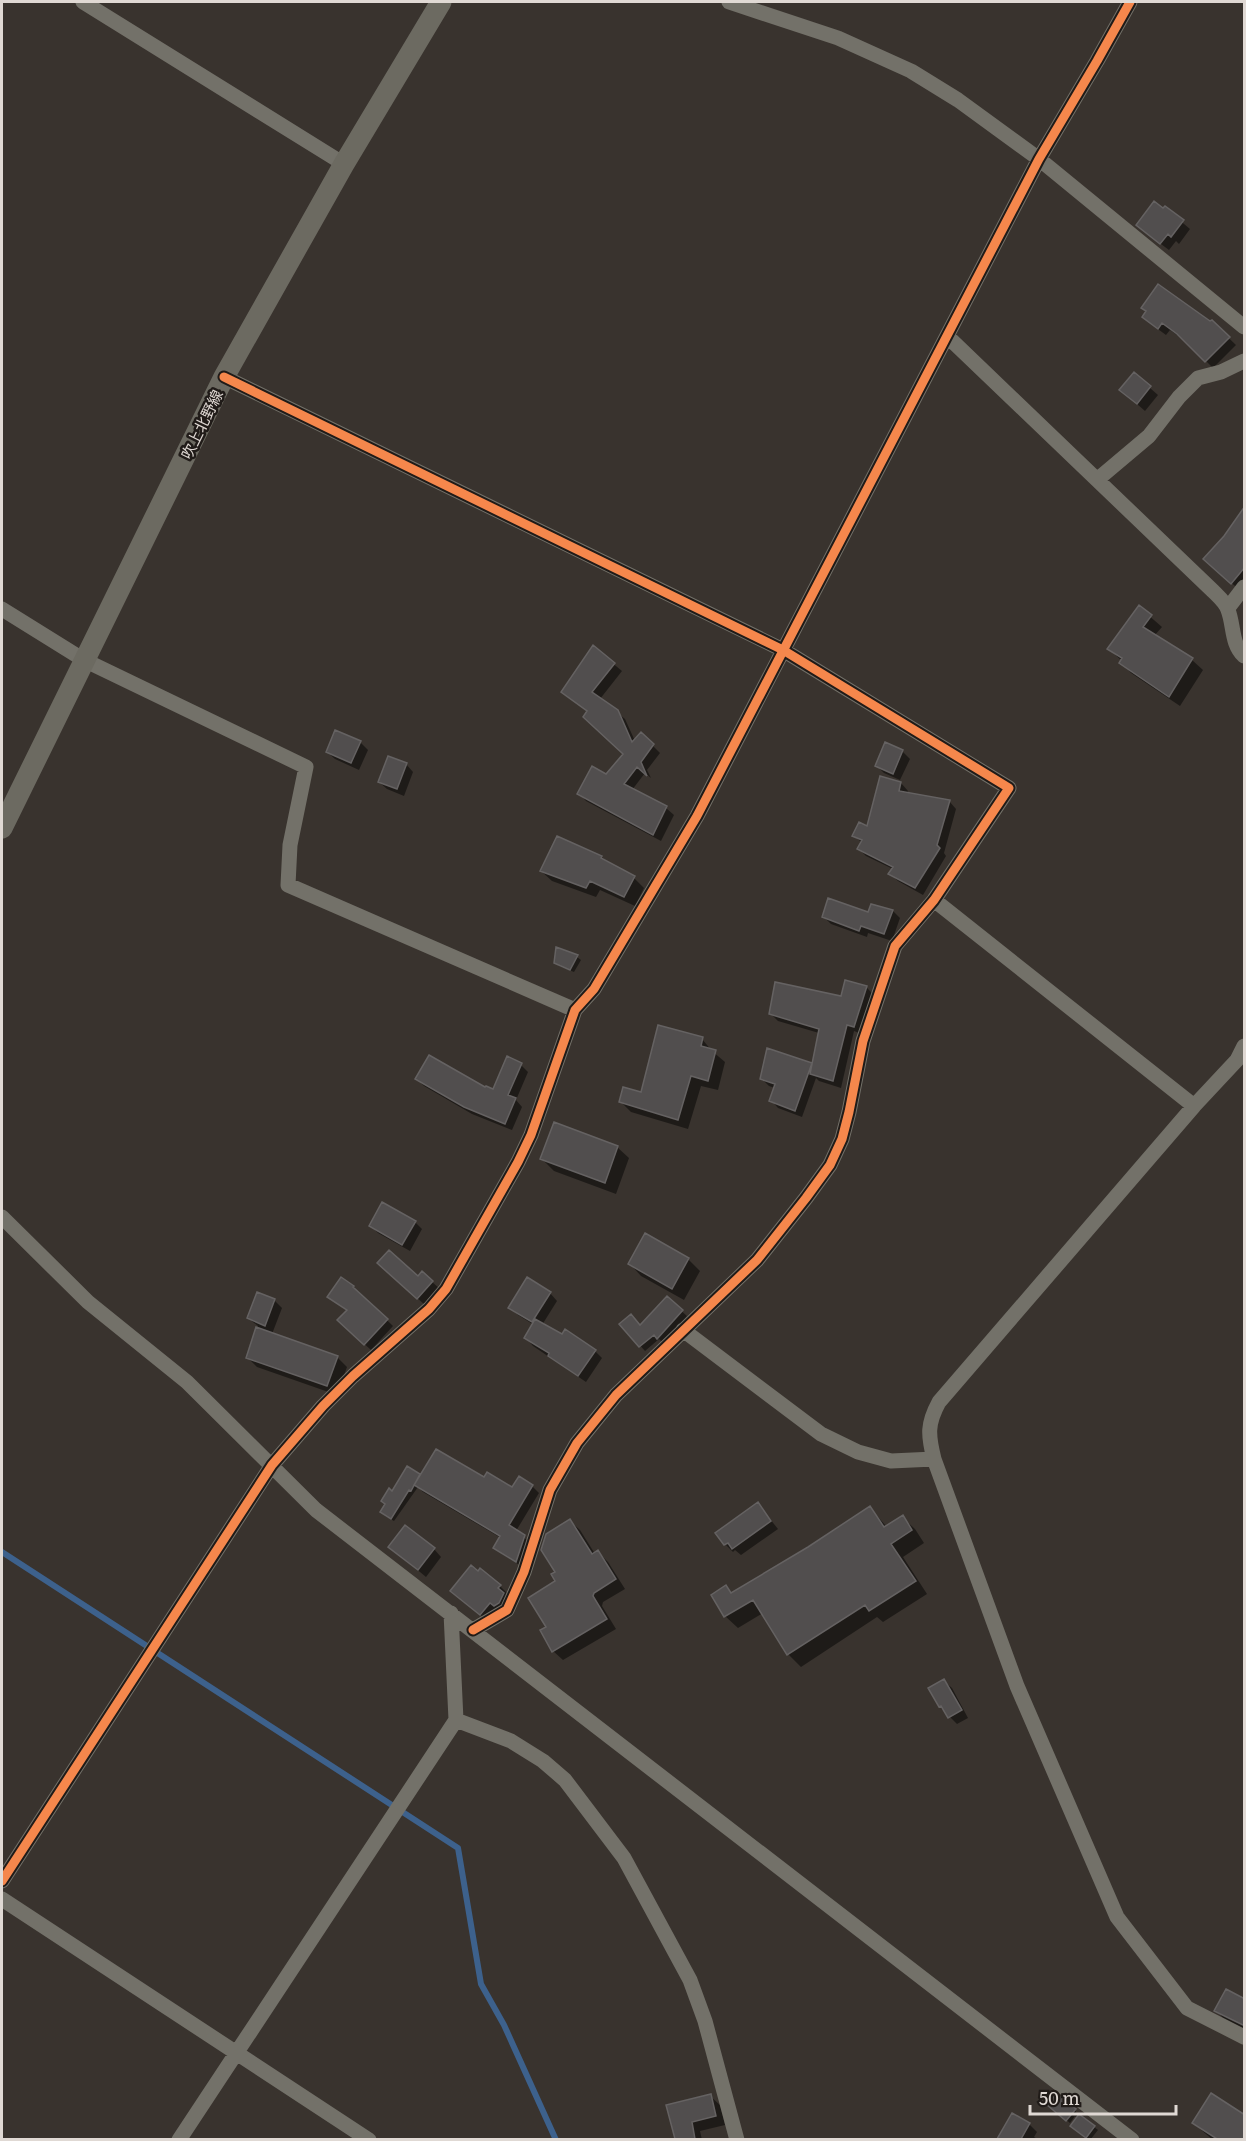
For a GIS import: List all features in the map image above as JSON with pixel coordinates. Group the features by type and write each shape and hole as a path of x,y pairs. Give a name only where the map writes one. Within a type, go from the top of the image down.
{"main road":[{"name":"吹上北野線","path":"2,828 224,377 344,164 441,2"}],"street":[{"path":"83,2 344,164"},
{"path":"729,2 838,38 911,71 958,100 1040,159 1245,327"},
{"path":"2,1881 272,1465 323,1406 353,1376 429,1309 446,1289 531,1135 575,1011 594,989 697,816 1040,159 1098,62 1130,2"},
{"path":"947,336 1213,591 1228,608 1231,628 1239,651 1245,656"},
{"path":"1098,479 1149,436 1179,397 1198,378 1221,372 1245,361"},
{"path":"224,377 783,650 1009,788 934,900 895,946 863,1041 842,1139 830,1165 757,1260 616,1395 577,1443 550,1490 524,1572 507,1610 473,1630"},
{"path":"1228,608 1245,587"},
{"path":"2,609 84,660 306,767 290,845 288,885 575,1011"},
{"path":"934,900 1194,1106"},
{"path":"1245,1046 1237,1060 1194,1106 939,1402 930,1418 929,1428 934,1459 1017,1686 1117,1917 1187,2008 1245,2037"},
{"path":"2,1217 88,1302 187,1382 316,1510 1132,2139"},
{"path":"683,1330 821,1434 858,1452 891,1461 934,1459"},
{"path":"179,2139 456,1720 451,1613"},
{"path":"456,1720 510,1741 543,1761 565,1780 624,1858 690,1980 705,2021 737,2139"},
{"path":"2,1899 369,2139"}],"building":[{"path":"1154,201 1184,220 1171,237 1168,234 1160,244 1136,225"},
{"path":"1158,284 1210,321 1212,320 1230,337 1205,362 1177,334 1162,323 1158,329 1142,317 1146,311 1141,308"},
{"path":"1134,372 1151,386 1137,404 1119,390"},
{"path":"1245,506 1245,567 1231,584 1203,559 1224,536"},
{"path":"1139,605 1152,615 1143,627 1193,658 1169,697 1119,663 1122,658 1107,649"},
{"path":"593,645 615,663 592,692 618,710 632,742 641,732 654,744 641,762 647,776 637,767 624,784 667,806 653,835 577,794 592,766 606,774 623,754 583,717 587,711 561,692"},
{"path":"335,730 361,741 351,763 326,752"},
{"path":"885,742 903,750 893,774 875,766"},
{"path":"388,756 407,763 397,789 378,782"},
{"path":"880,776 901,782 899,791 950,800 937,845 940,848 915,888 888,874 893,867 857,849 862,840 852,836 859,822 867,826"},
{"path":"557,836 602,856 601,858 635,876 624,897 590,881 586,888 540,871"},
{"path":"828,898 868,912 871,904 893,910 884,934 861,926 859,931 822,917"},
{"path":"556,947 578,955 570,970 554,963"},
{"path":"845,980 867,986 854,1027 847,1025 833,1081 810,1074 819,1029 769,1014 775,982 841,996"},
{"path":"658,1025 703,1037 701,1046 716,1050 708,1081 691,1076 678,1120 619,1102 623,1087 641,1092"},
{"path":"767,1048 812,1063 795,1111 769,1101 775,1084 760,1079"},
{"path":"429,1055 485,1087 493,1089 507,1056 522,1063 508,1095 516,1098 505,1124 464,1107 415,1079"},
{"path":"554,1122 618,1146 605,1183 540,1159"},
{"path":"382,1202 416,1221 402,1245 369,1226"},
{"path":"645,1233 689,1258 672,1289 628,1264"},
{"path":"389,1250 418,1276 422,1271 433,1281 417,1299 377,1263"},
{"path":"341,1277 354,1286 388,1319 364,1345 337,1320 347,1310 327,1297"},
{"path":"527,1277 551,1292 532,1322 508,1308"},
{"path":"257,1292 275,1299 265,1326 247,1318"},
{"path":"667,1296 683,1310 657,1339 654,1335 639,1347 619,1324 631,1314 640,1325"},
{"path":"535,1319 562,1334 565,1329 596,1350 578,1376 548,1356 549,1353 524,1338"},
{"path":"256,1327 338,1356 327,1386 246,1358"},
{"path":"436,1449 484,1477 487,1472 512,1487 519,1476 533,1485 509,1525 525,1535 516,1562 493,1548 500,1536 414,1485"},
{"path":"407,1466 420,1474 391,1519 380,1512 385,1504 381,1501 389,1488 392,1491"},
{"path":"758,1502 771,1521 732,1549 728,1543 724,1545 715,1533"},
{"path":"870,1506 884,1527 903,1515 912,1530 891,1544 916,1581 869,1611 865,1605 787,1655 753,1600 724,1617 711,1595 726,1585 731,1593 808,1547"},
{"path":"570,1519 592,1554 598,1550 616,1579 594,1593 593,1596 607,1619 552,1652 540,1630 546,1627 528,1598 555,1581 551,1574 555,1572 541,1550 546,1534"},
{"path":"405,1525 435,1548 418,1570 388,1547"},
{"path":"471,1565 478,1571 480,1568 501,1585 498,1588 504,1593 499,1603 494,1606 490,1603 480,1615 450,1591"},
{"path":"944,1679 962,1710 948,1718 928,1688"},
{"path":"1226,1989 1245,1999 1245,2026 1214,2011"},
{"path":"1211,2093 1245,2115 1245,2139 1217,2139 1192,2123"},
{"path":"711,2094 716,2116 692,2122 695,2139 675,2139 666,2105"},
{"path":"1056,2094 1076,2109 1066,2121 1047,2105"},
{"path":"1012,2113 1030,2123 1021,2139 997,2139"},
{"path":"1079,2114 1095,2126 1086,2138 1070,2126"}],"waterway":[{"path":"2,1552 458,1848 481,1984 504,2025 556,2140"}],"cycle path":[{"path":"2,1881 272,1465 323,1406 353,1376 429,1309 446,1289 531,1135 575,1010 594,989 697,816 1039,159 1130,2"},
{"path":"224,377 783,650 1009,788 934,900 895,946 863,1041 842,1139 830,1165 757,1260 616,1395 577,1443 550,1490 524,1572 507,1610 473,1630"}]}
